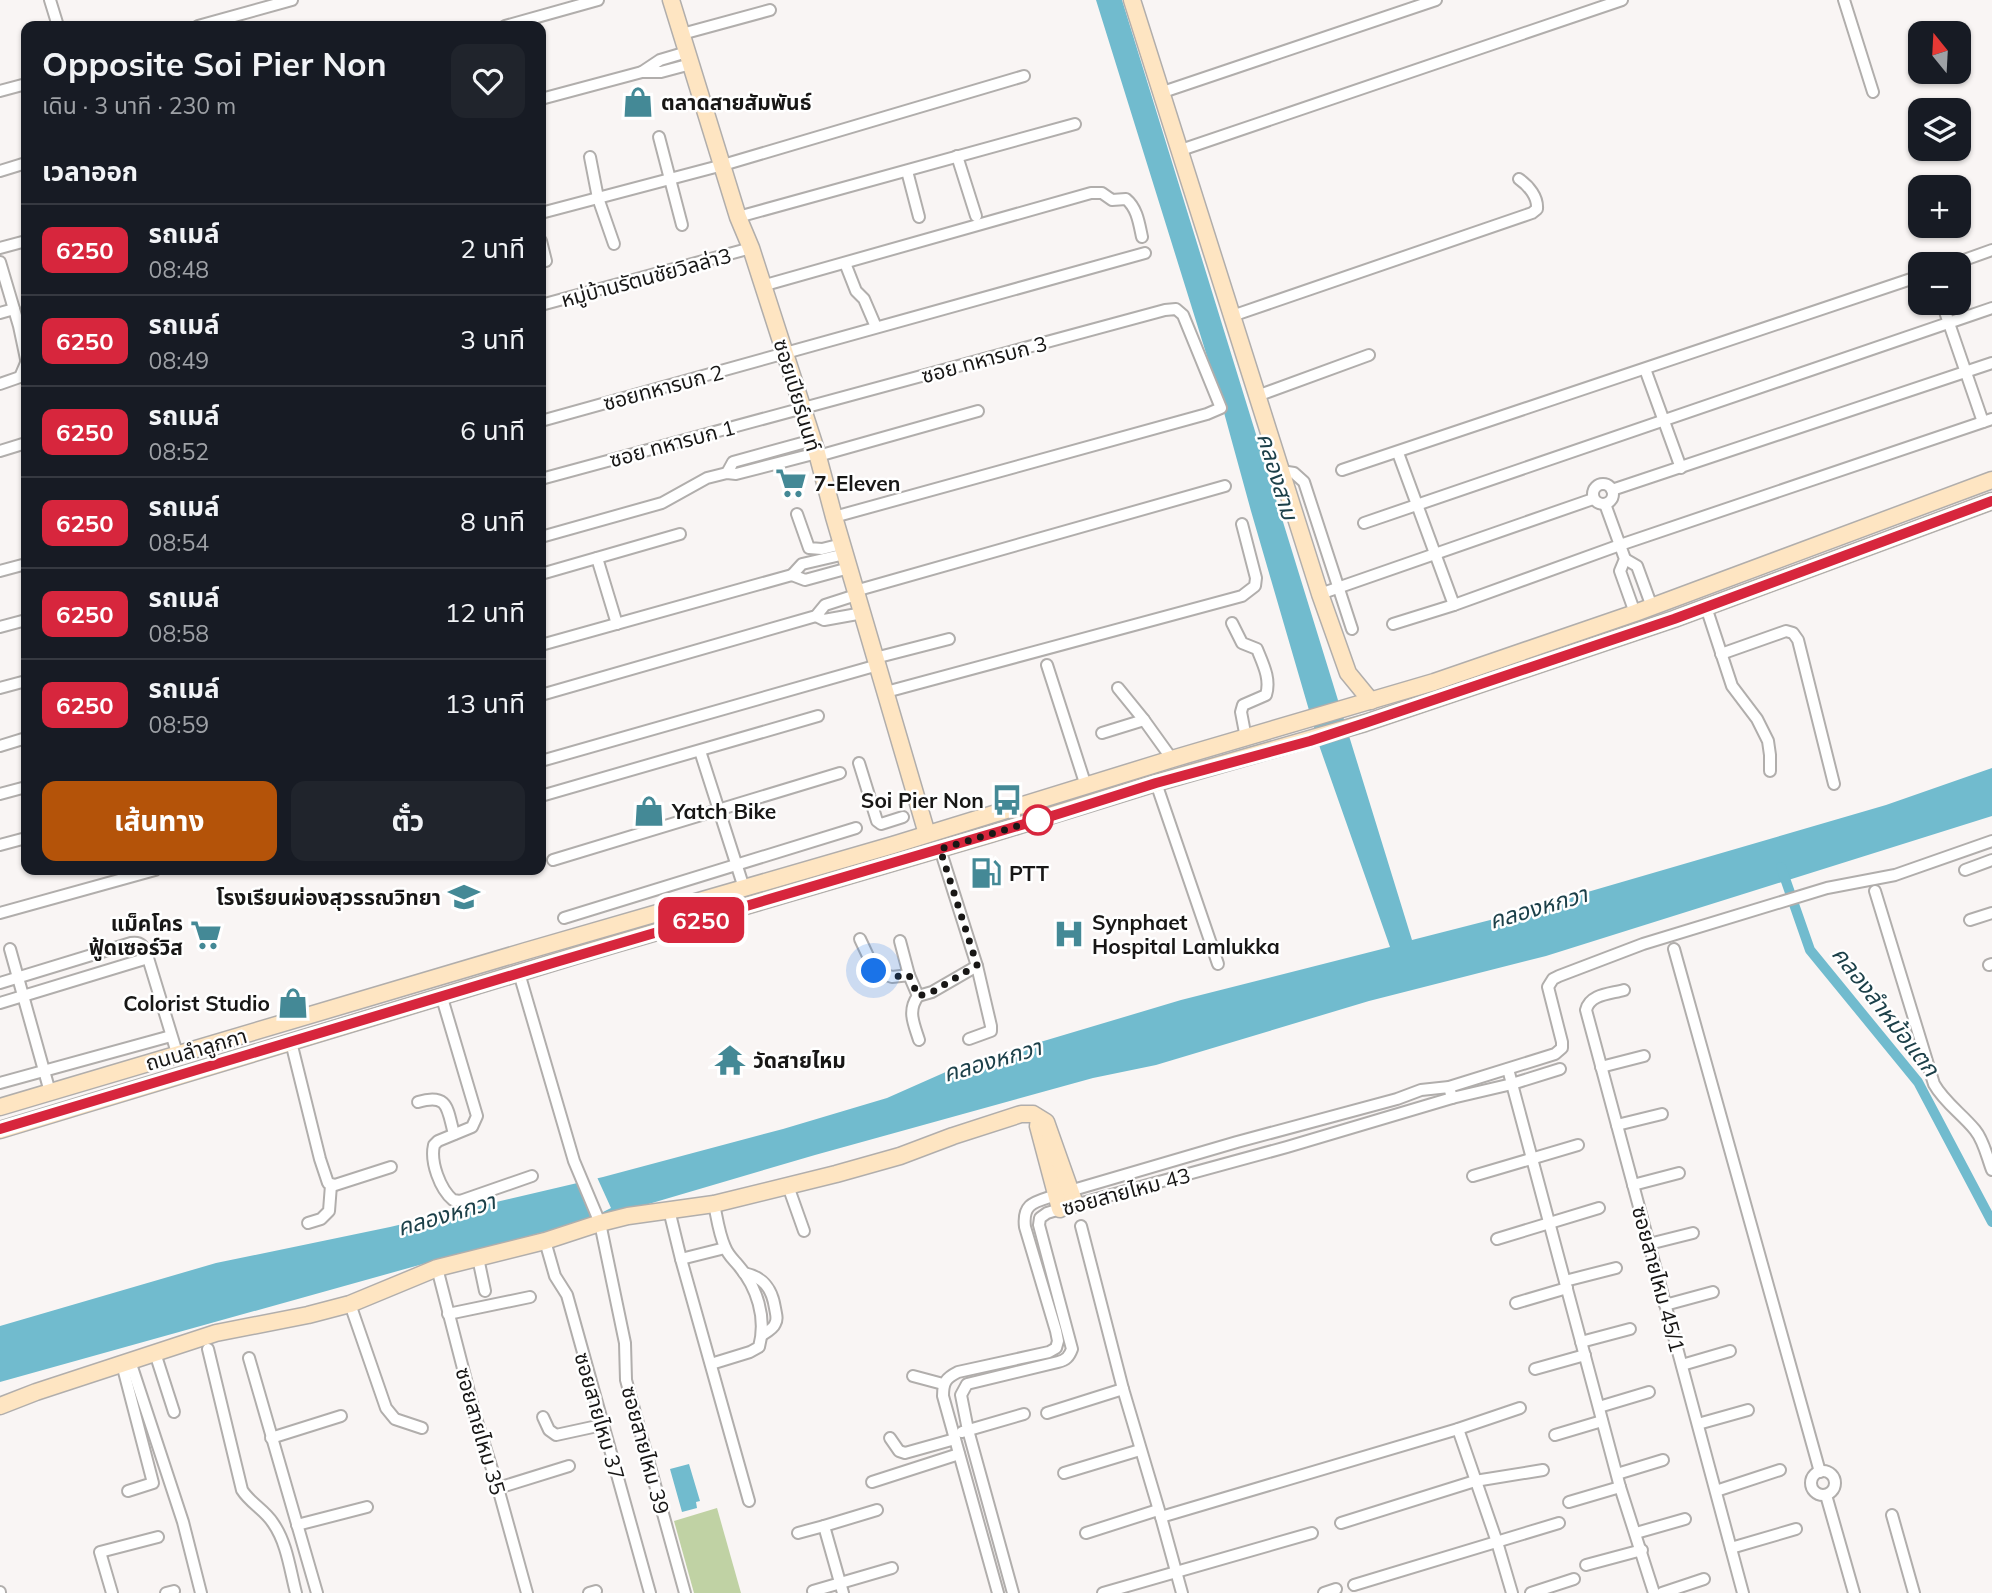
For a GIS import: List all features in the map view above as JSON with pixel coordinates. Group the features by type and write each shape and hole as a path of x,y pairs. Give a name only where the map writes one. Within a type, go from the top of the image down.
{"main road":[{"name":"ซอยเปียร์นนท์","path":"671,0 738,217 751,248 816,450 927,834"},
{"path":"1132,0 1320,594 1348,673 1365,702"},
{"name":"ถนนลำลูกกา","path":"0,1107 490,961 893,845 1434,682 1636,613 1992,480"},
{"name":"ถนนลำลูกกา","path":"0,1129 1156,783 1310,741 1706,607 1992,501"},
{"path":"687,905 694,922"},
{"path":"0,1406 216,1333 350,1304 437,1268 545,1241 599,1221 714,1204 788,1186 900,1156 1021,1114 1040,1117 1038,1126 1065,1200"}],"street":[{"path":"50,0 56,21"},
{"path":"216,21 292,0"},
{"path":"523,21 598,0"},
{"path":"1160,93 1436,0"},
{"path":"1178,150 1622,0"},
{"path":"1844,0 1873,92"},
{"path":"682,34 770,10"},
{"path":"546,98 642,72 661,72 689,58"},
{"path":"546,213 723,165 1024,76"},
{"path":"0,91 21,86"},
{"path":"738,217 1075,124"},
{"path":"659,137 682,225"},
{"path":"957,156 976,216"},
{"path":"590,157 598,198 614,244"},
{"path":"0,171 21,165"},
{"path":"907,171 919,217"},
{"path":"1232,316 1532,213 1537,209 1537,203 1530,189 1519,179"},
{"path":"762,286 1091,193 1102,193 1112,200 1130,201 1134,206 1142,237"},
{"path":"0,248 21,242"},
{"name":"หมู่บ้านรัตนชัยวิลล่า3","path":"546,304 751,248"},
{"path":"1971,257 1992,250"},
{"name":"ซอยทหารบก 2","path":"546,420 1145,253"},
{"path":"0,262 14,309 21,321"},
{"path":"845,263 856,291 864,299 876,327"},
{"path":"1342,470 1908,280"},
{"path":"1364,523 1992,307"},
{"path":"0,313 14,309"},
{"name":"ซอย ทหารบก 3","path":"803,408 1176,309 1183,314 1221,408 834,517"},
{"path":"1393,625 1988,421 1966,372 1946,315"},
{"path":"1257,396 1369,355"},
{"path":"1612,490 1992,363"},
{"path":"1645,369 1681,468"},
{"path":"0,384 21,374"},
{"name":"ซอย ทหารบก 1","path":"546,478 803,408"},
{"path":"546,536 662,503 707,478 727,473 736,474 816,450 978,411"},
{"path":"0,451 21,445"},
{"path":"1398,453 1454,605"},
{"path":"1281,471 1294,473 1304,482 1352,629"},
{"path":"1593,499 1594,490 1601,484 1612,490"},
{"path":"546,694 816,616 825,605 856,593 1225,486"},
{"path":"1593,499 1605,504 1612,499 1612,490"},
{"path":"1320,594 1593,499"},
{"path":"1605,504 1625,559 1637,566 1652,607"},
{"path":"797,514 809,548 845,555"},
{"path":"886,692 1242,596 1255,586 1256,578 1242,524"},
{"path":"546,573 680,534"},
{"path":"792,575 805,580 845,555"},
{"path":"546,644 792,575 802,564 845,555"},
{"path":"597,558 617,624"},
{"path":"1625,559 1620,571 1636,613"},
{"path":"0,571 21,565"},
{"path":"1706,607 1732,686 1757,719 1768,741 1770,771"},
{"path":"816,616 824,620 863,613"},
{"path":"0,627 21,621"},
{"path":"1232,624 1242,643 1257,649 1269,687 1266,695 1244,705 1241,712 1246,738"},
{"path":"1721,654 1786,631 1793,633 1798,640 1834,784"},
{"path":"546,760 949,639"},
{"path":"1047,665 1086,786"},
{"path":"0,688 21,682"},
{"path":"1118,688 1172,759"},
{"path":"546,795 818,716"},
{"path":"1102,733 1144,720"},
{"path":"0,746 21,740"},
{"path":"700,751 744,888"},
{"path":"859,763 875,817 881,824 903,817"},
{"path":"553,860 840,773"},
{"path":"1156,783 1218,964"},
{"path":"0,794 21,788"},
{"path":"885,823 893,845"},
{"path":"564,918 856,828"},
{"path":"0,845 21,839"},
{"path":"1450,1092 1555,1054 1562,1048 1548,987 1553,979 1643,944 1827,888 1895,875 1992,841"},
{"path":"940,849 977,965 991,1031 969,1040"},
{"path":"1965,870 1992,860"},
{"path":"0,913 137,875"},
{"path":"1875,891 1934,1084 1980,1138 1992,1170"},
{"path":"1970,920 1992,913"},
{"path":"860,939 874,971 892,977 909,975"},
{"path":"900,941 918,996"},
{"path":"0,984 135,942 143,945 177,1053"},
{"path":"9,949 50,1092"},
{"path":"1674,949 1820,1472 1813,1476 1812,1488 1818,1494 1826,1495 1854,1593"},
{"path":"0,1003 148,958"},
{"path":"78,960 83,978"},
{"path":"919,1040 911,1014 918,996 932,992 977,965"},
{"name":"ซอยสายไหม 39","path":"519,973 574,1161 599,1221 625,1343 626,1380 685,1593"},
{"name":"ซอยสายไหม 45/1","path":"1624,990 1593,998 1586,1010 1743,1593"},
{"path":"442,998 477,1116 472,1127 434,1145 432,1152 443,1189 453,1200 460,1201 532,1176"},
{"path":"0,1083 171,1036"},
{"path":"291,1042 325,1176 331,1185 329,1211 321,1219 308,1223"},
{"path":"1601,1067 1644,1056"},
{"path":"1508,1069 1620,1487 1654,1593"},
{"path":"998,1593 958,1454 943,1396 943,1384 947,1378 958,1373 1049,1352 1056,1348 1056,1331 1041,1287 1023,1215 1027,1208 1035,1202 1065,1200 1237,1142 1397,1099 1420,1090 1450,1092 1512,1084 1560,1069"},
{"name":"ซอยสายไหม 43","path":"1013,1593 968,1430 961,1395 967,1384 1066,1360 1070,1355 1072,1349 1039,1226 1040,1218 1065,1200 1249,1157 1450,1092"},
{"path":"418,1102 431,1098 446,1104 454,1134"},
{"path":"1617,1125 1662,1114"},
{"path":"1473,1176 1578,1145"},
{"path":"331,1185 391,1167"},
{"path":"1633,1185 1679,1173"},
{"path":"788,1186 804,1231"},
{"path":"711,1364 759,1347 763,1327 759,1302 744,1273 725,1248 714,1204"},
{"path":"1497,1239 1599,1208"},
{"path":"669,1210 749,1501"},
{"path":"1081,1226 1123,1389 1182,1593"},
{"path":"1649,1244 1693,1233"},
{"name":"ซอยสายไหม 37","path":"545,1241 555,1276 567,1295 650,1593"},
{"path":"681,1259 725,1248"},
{"path":"478,1258 485,1291"},
{"name":"ซอยสายไหม 35","path":"437,1268 475,1415 527,1593"},
{"path":"1516,1303 1616,1268"},
{"path":"1665,1304 1713,1292"},
{"path":"448,1314 530,1297"},
{"path":"350,1304 386,1408 395,1419 422,1428"},
{"path":"1581,1342 1630,1329"},
{"path":"208,1349 242,1490 248,1500 274,1524 284,1546 296,1593"},
{"path":"1682,1365 1730,1351"},
{"path":"155,1353 174,1412"},
{"path":"1535,1369 1585,1355"},
{"path":"249,1358 317,1593"},
{"path":"126,1362 153,1483 128,1491"},
{"path":"126,1362 183,1522 201,1593"},
{"path":"913,1376 943,1384"},
{"path":"1047,1413 1123,1389"},
{"path":"1599,1407 1649,1392"},
{"path":"1086,1533 1458,1429 1520,1408"},
{"path":"1698,1424 1748,1410"},
{"path":"890,1438 899,1451 905,1453 968,1430 1024,1414"},
{"path":"271,1437 341,1416"},
{"path":"543,1417 549,1430 556,1435 602,1425"},
{"path":"1555,1435 1602,1421"},
{"path":"1458,1429 1512,1593"},
{"path":"1064,1473 1140,1450"},
{"path":"872,1482 958,1454"},
{"path":"1617,1474 1663,1460"},
{"path":"498,1488 569,1466"},
{"path":"1341,1523 1475,1481 1543,1470"},
{"path":"1716,1490 1780,1470"},
{"path":"1569,1502 1620,1487"},
{"path":"298,1525 367,1507"},
{"path":"798,1533 877,1510"},
{"path":"1892,1515 1914,1593"},
{"path":"1636,1533 1685,1519"},
{"path":"1353,1585 1559,1523"},
{"path":"824,1525 842,1588"},
{"path":"1731,1548 1797,1528"},
{"path":"1103,1593 1312,1533"},
{"path":"112,1593 100,1552 158,1537"},
{"path":"1587,1565 1642,1550"},
{"path":"813,1591 842,1588 892,1568"},
{"path":"1531,1593 1574,1579"},
{"path":"1662,1593 1704,1579"}],"green space":[{"path":"717,1508 741,1593 694,1593 674,1521"}],"water":[{"name":"คลองหกวา","path":"1096,0 1122,0 1412,940 1502,917 1886,805 1992,768 1992,816 1546,956 1369,1001 1156,1065 1093,1078 635,1208 0,1382 0,1326 216,1263 390,1227 603,1177 783,1129 887,1098 957,1067 1181,1000 1390,947 1320,748 1220,398"},
{"path":"689,1464 700,1501 696,1502 697,1508 682,1512 670,1469"}],"pier":[{"path":"596,1175 611,1208 599,1214 583,1178"}],"waterway":[{"name":"คลองลำหม้อแตก","path":"1781,867 1810,950 1918,1082 1992,1222"}],"bus line":[{"name":"6250","path":"0,1129 1156,783 1310,741 1674,619 1992,501"}],"place":[{"name":"ตลาดสายสัมพันธ์","path":"638,102"},
{"name":"7-Eleven","path":"791,483"},
{"name":"Soi Pier Non","path":"1007,800"},
{"name":"Yatch Bike","path":"649,811"},
{"name":"PTT","path":"986,873"},
{"name":"โรงเรียนผ่องสุวรรณวิทยา","path":"464,897"},
{"name":"Synphaet Hospital Lamlukka","path":"1069,934"},
{"name":"แม็คโคร ฟู้ดเซอร์วิส","path":"206,935"},
{"name":"Colorist Studio","path":"293,1003"},
{"name":"วัดสายไหม","path":"730,1060"}],"route":[{"path":"874,971 892,977 909,975 918,996 932,992 977,965 940,849 1038,820"}],"water label":[{"name":"คลองสาม","path":"1278,476"}]}
